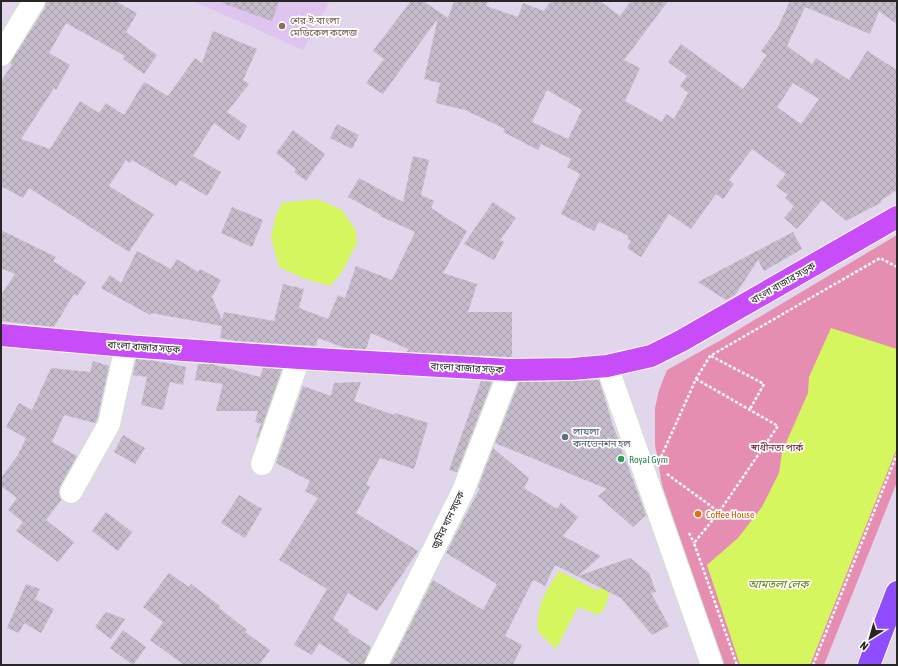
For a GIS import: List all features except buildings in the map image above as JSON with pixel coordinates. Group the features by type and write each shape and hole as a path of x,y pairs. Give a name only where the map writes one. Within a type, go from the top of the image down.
{"highway":[{"path":"869,665 897,592"}],"main road":[{"name":"বাংলা বাজার সড়ক","path":"1,335 126,346 299,358 510,370 572,369 607,366 651,356 682,341 897,217"}],"street":[{"path":"1,55 34,1"},
{"path":"71,492 109,424 126,346"},
{"path":"262,464 299,358"},
{"path":"607,366 712,665"},
{"name":"জুমির খান সড়ক","path":"376,665 463,491 510,370"}],"path":[{"path":"663,465 661,457 696,380 710,356 880,258 897,267"},
{"path":"710,356 764,384 750,409"},
{"path":"696,380 778,426 719,512 694,543 737,665"},
{"path":"813,665 897,454"},
{"path":"665,472 719,512"}],"shaded area":[{"name":"শের-ই-বাংলা মেডিকেল কলেজ","path":"193,1 330,1 303,50"}],"green space":[{"name":"স্বাধীনতা পার্ক","path":"897,235 897,482 824,665 723,665 662,485 655,445 655,408 659,390 667,370 721,340"}],"water":[{"path":"317,199 342,210 356,231 357,243 342,272 330,286 303,278 279,267 271,237 276,215 282,203"},
{"name":"আমতলা লেক","path":"831,328 897,349 897,448 810,665 740,665 707,565 738,538 762,507 779,473 782,452 808,393 809,377"},
{"path":"559,571 598,591 609,575 609,586 607,602 602,611 598,615 578,607 556,649 538,632 538,615 542,600"}],"place":[{"name":"শের-ই-বাংলা মেডিকেল কলেজ","path":"282,26"},
{"name":"লায়লা কনভেনশন হল","path":"565,437"},
{"name":"Royal Gym","path":"621,459"},
{"name":"Coffee House","path":"698,514"}]}
